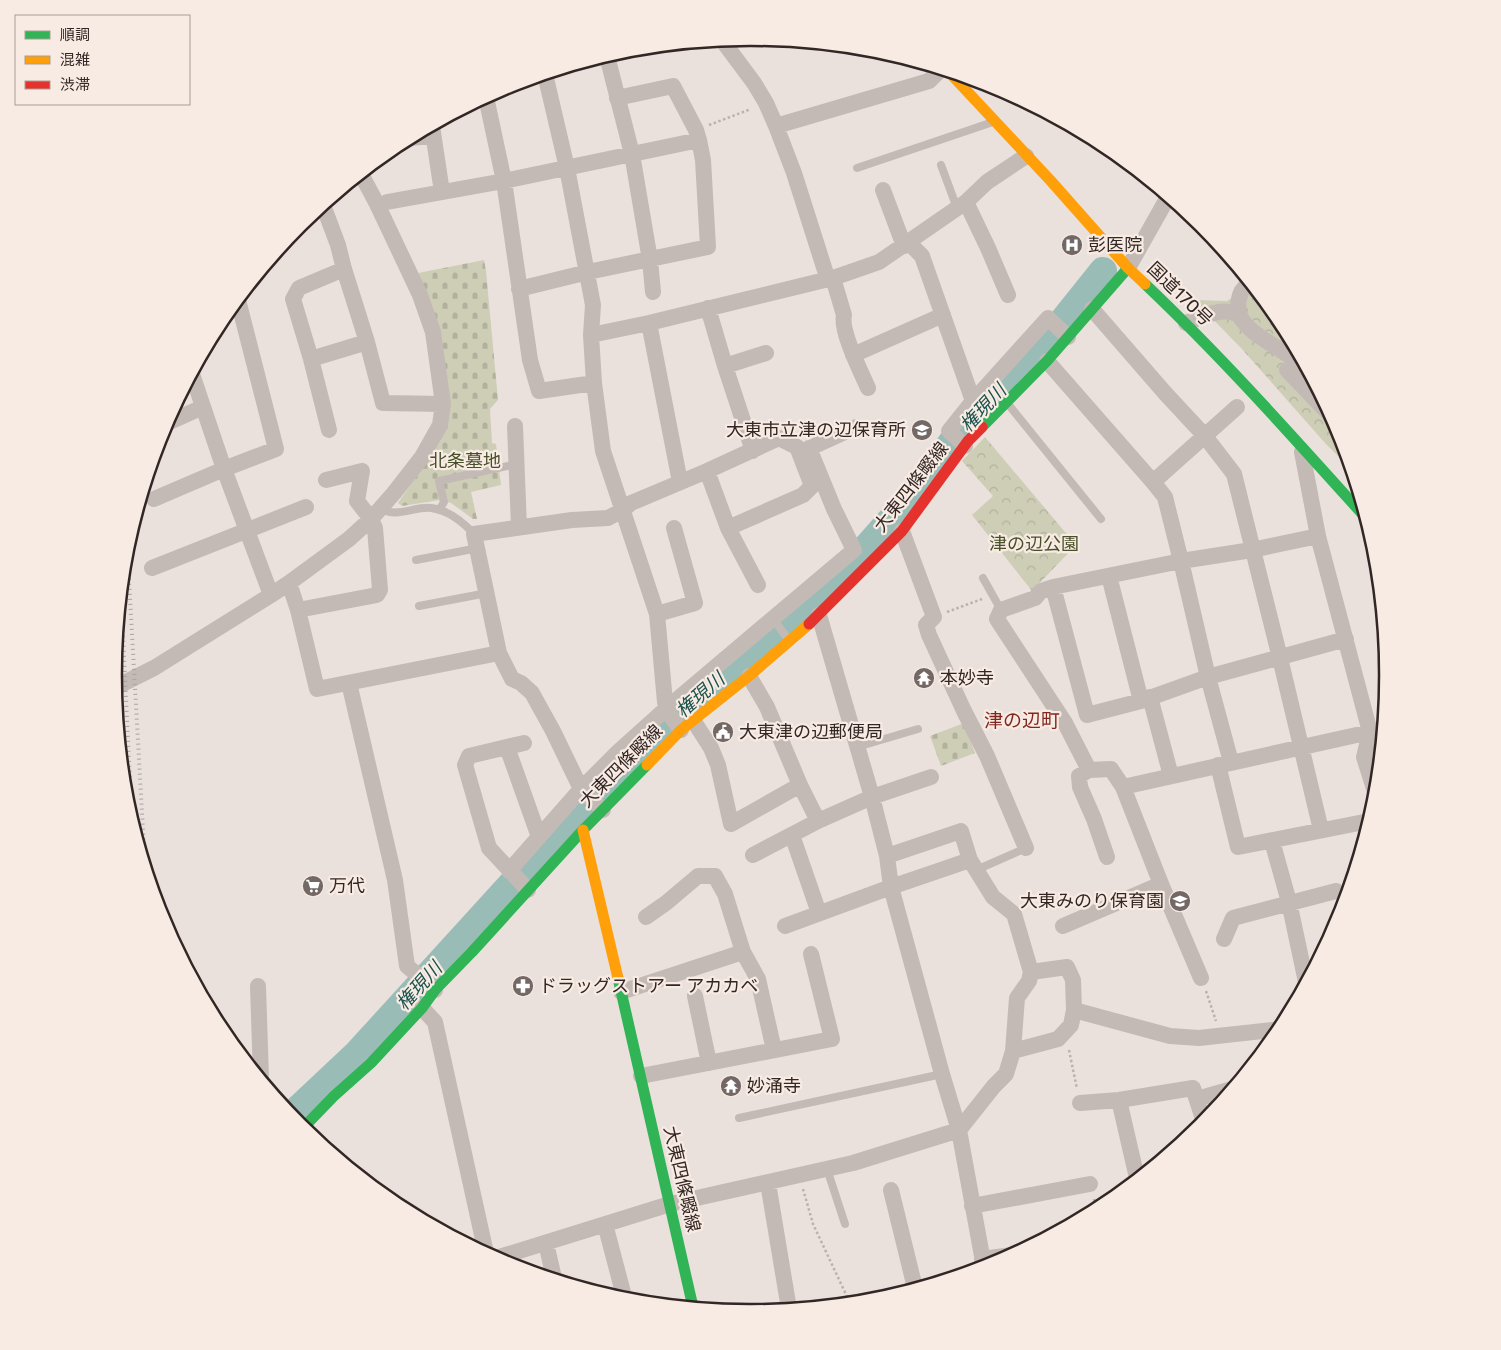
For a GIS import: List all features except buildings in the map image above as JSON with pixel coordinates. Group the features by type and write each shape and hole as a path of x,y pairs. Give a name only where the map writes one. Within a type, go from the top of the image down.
{"main road":[{"name":"国道170号","path":"963,84 994,122 1128,268 1186,323 1253,393 1357,508"},
{"name":"大東四條畷線","path":"692,1300 583,830 599,807 685,726 749,676 819,616 902,530 964,446 1047,361 1128,268"},
{"path":"308,1122 334,1096 371,1063 422,1008 428,984 472,952 583,830"}],"street":[{"path":"727,47 754,83 766,103 776,126 844,316 843,321 853,355 868,388"},
{"path":"608,63 632,154 650,260 653,292"},
{"path":"776,126 929,81 935,75"},
{"path":"547,81 588,272 593,305 591,335 594,383 603,450 657,614 668,710 711,748 718,765 731,824 800,785"},
{"path":"519,289 588,272 708,247 703,160 697,135 673,86 618,98"},
{"path":"488,104 504,181 530,360 539,391 594,383"},
{"path":"432,132 442,192"},
{"path":"387,202 504,181 632,154 697,135"},
{"path":"591,335 649,324 830,279 879,262 961,205 987,182 1026,156"},
{"path":"122,684 154,668 271,595 349,539 376,513 422,457 440,425 443,404 433,332 420,295 364,179"},
{"path":"883,190 906,244 922,256 973,401"},
{"path":"1128,268 1165,202"},
{"path":"961,205 988,248 1008,295"},
{"path":"326,212 338,245 383,403 443,404"},
{"path":"329,430 294,299 299,288 344,269"},
{"path":"1240,316 1238,300 1241,291 1245,287"},
{"path":"708,308 753,451"},
{"path":"154,499 276,449 240,309"},
{"path":"1092,309 1164,393 1204,436 1234,474 1280,658 1320,830"},
{"path":"1186,323 1211,313 1235,312 1247,327 1293,358"},
{"path":"853,355 943,315"},
{"path":"964,446 949,431 973,401 1048,318 1068,336"},
{"path":"649,324 680,482"},
{"path":"311,359 367,342"},
{"path":"725,366 766,352"},
{"path":"1047,361 1165,497 1208,677 1238,847 1362,822"},
{"path":"1287,370 1316,401"},
{"path":"195,382 224,469 271,595"},
{"path":"1153,482 1237,406"},
{"path":"177,419 203,407"},
{"path":"515,426 519,526"},
{"path":"804,450 856,426"},
{"path":"599,807 582,790 532,693 521,683 512,679 499,653 476,541 519,526 608,518 623,510 631,502 707,471 779,438 804,450 834,509 848,554 862,571"},
{"path":"1301,447 1318,536 1370,732 1364,757 1370,778"},
{"path":"728,528 803,495 812,486 804,450"},
{"path":"326,480 362,471 357,501 376,513"},
{"path":"707,471 728,528 758,585"},
{"path":"152,568 306,507"},
{"path":"298,610 377,595 380,590 375,528 376,513"},
{"path":"657,614 695,603 674,528"},
{"path":"902,530 934,617 926,625 929,634 987,756 1026,848"},
{"path":"1089,770 1065,723 997,619 1001,610 1035,598 1041,591 1053,587 1318,536"},
{"path":"510,871 618,752 848,554"},
{"path":"1109,576 1171,776"},
{"path":"289,583 298,610 317,689 499,653"},
{"path":"1053,587 1087,715"},
{"path":"819,616 872,796 887,856 891,887 959,1130 982,1259"},
{"path":"1065,723 1146,699 1208,677 1346,640"},
{"path":"749,676 766,707 818,821"},
{"path":"349,683 395,880 407,966 428,984"},
{"path":"1123,787 1370,732"},
{"path":"524,743 469,756 465,765 489,848 527,890"},
{"path":"507,747 538,840 554,861"},
{"path":"1107,857 1094,819 1080,787 1079,776 1089,770 1111,769 1123,787 1201,978"},
{"path":"753,855 818,821 872,796 931,777"},
{"path":"507,1255 670,1204 853,1163 959,1130 1006,1074 1013,1051 1017,998 1029,981 1031,972 1014,914 993,897 973,865 961,831 887,856"},
{"path":"792,835 819,913"},
{"path":"1272,841 1306,967"},
{"path":"785,926 891,887 973,865"},
{"path":"646,917 698,876 715,876 725,894 743,952 758,979 774,1050"},
{"path":"1063,926 1161,884"},
{"path":"1224,939 1233,918 1336,891"},
{"path":"621,992 743,952"},
{"path":"641,1076 832,1039 811,954"},
{"path":"1013,1051 1058,1039 1071,1025 1074,1010 1073,980 1067,967 1031,972"},
{"path":"258,986 260,1068"},
{"path":"695,996 709,1063"},
{"path":"422,1008 435,1022 484,1244"},
{"path":"1074,1010 1170,1036 1200,1038 1269,1030"},
{"path":"1080,1103 1118,1100 1193,1088 1201,1113"},
{"path":"1197,1099 1222,1091"},
{"path":"1118,1100 1136,1172"},
{"path":"768,1183 788,1302"},
{"path":"972,1206 1090,1184"},
{"path":"890,1190 913,1282"},
{"path":"605,1224 623,1291"},
{"path":"546,1243 552,1271"}],"lane":[{"path":"857,168 994,122"},
{"path":"941,165 961,205"},
{"path":"1007,403 1102,519"},
{"path":"439,510 444,502 439,481 517,464"},
{"path":"376,513 394,513 430,508 439,510 458,519 476,541 416,560"},
{"path":"982,578 1001,610"},
{"path":"419,606 488,593"},
{"path":"773,619 789,641"},
{"path":"857,747 918,729"},
{"path":"973,865 1026,848"},
{"path":"739,1118 942,1074"},
{"path":"827,1169 845,1224"}],"path":[{"path":"697,135 766,103"},
{"path":"1265,321 1272,325"},
{"path":"934,617 992,595"},
{"path":"1201,978 1221,1035"},
{"path":"1066,1031 1080,1103"},
{"path":"799,1176 813,1224 847,1296"}],"green space":[{"name":"北条墓地","path":"484,260 498,400 490,409 492,443 496,444 501,485 471,492 477,519 473,519 451,503 440,500 402,506 398,503 441,440 418,273"},
{"path":"1242,283 1273,326 1295,361 1314,397 1340,458 1241,348 1194,300 1227,301 1233,297"},
{"name":"津の辺公園","path":"985,437 1076,545 1032,591 972,515 993,496 962,461"},
{"path":"964,723 975,753 941,766 930,736"}],"waterway":[{"name":"権現川","path":"297,1110 357,1054 592,796 667,723 809,603 860,555 914,494 958,434 1059,326 1103,271"}],"railway":[{"path":"129,581 144,840"},
{"path":"123,636 130,772"}],"traffic: fast":[{"path":"982,427 1047,361 1128,268"},
{"path":"1145,284 1230,369 1357,508"},
{"path":"308,1122 334,1096 371,1063 422,1008 435,990 583,830 647,765"},
{"path":"618,978 691,1300"}],"traffic: slow":[{"path":"958,82 1050,180 1128,268 1145,284"},
{"path":"647,765 681,730 749,676 809,624"},
{"path":"583,830 618,978"}],"traffic: jam":[{"path":"809,624 902,531 968,441 982,427"}],"place":[{"name":"彭医院","path":"1072,245"},
{"name":"大東市立津の辺保育所","path":"922,430"},
{"name":"本妙寺","path":"924,678"},
{"name":"大東津の辺郵便局","path":"723,732"},
{"name":"万代","path":"313,886"},
{"name":"大東みのり保育園","path":"1180,901"},
{"name":"ドラッグストアー アカカベ","path":"523,986"},
{"name":"妙涌寺","path":"731,1086"}],"district":[{"name":"津の辺町","path":"1022,720"}]}
